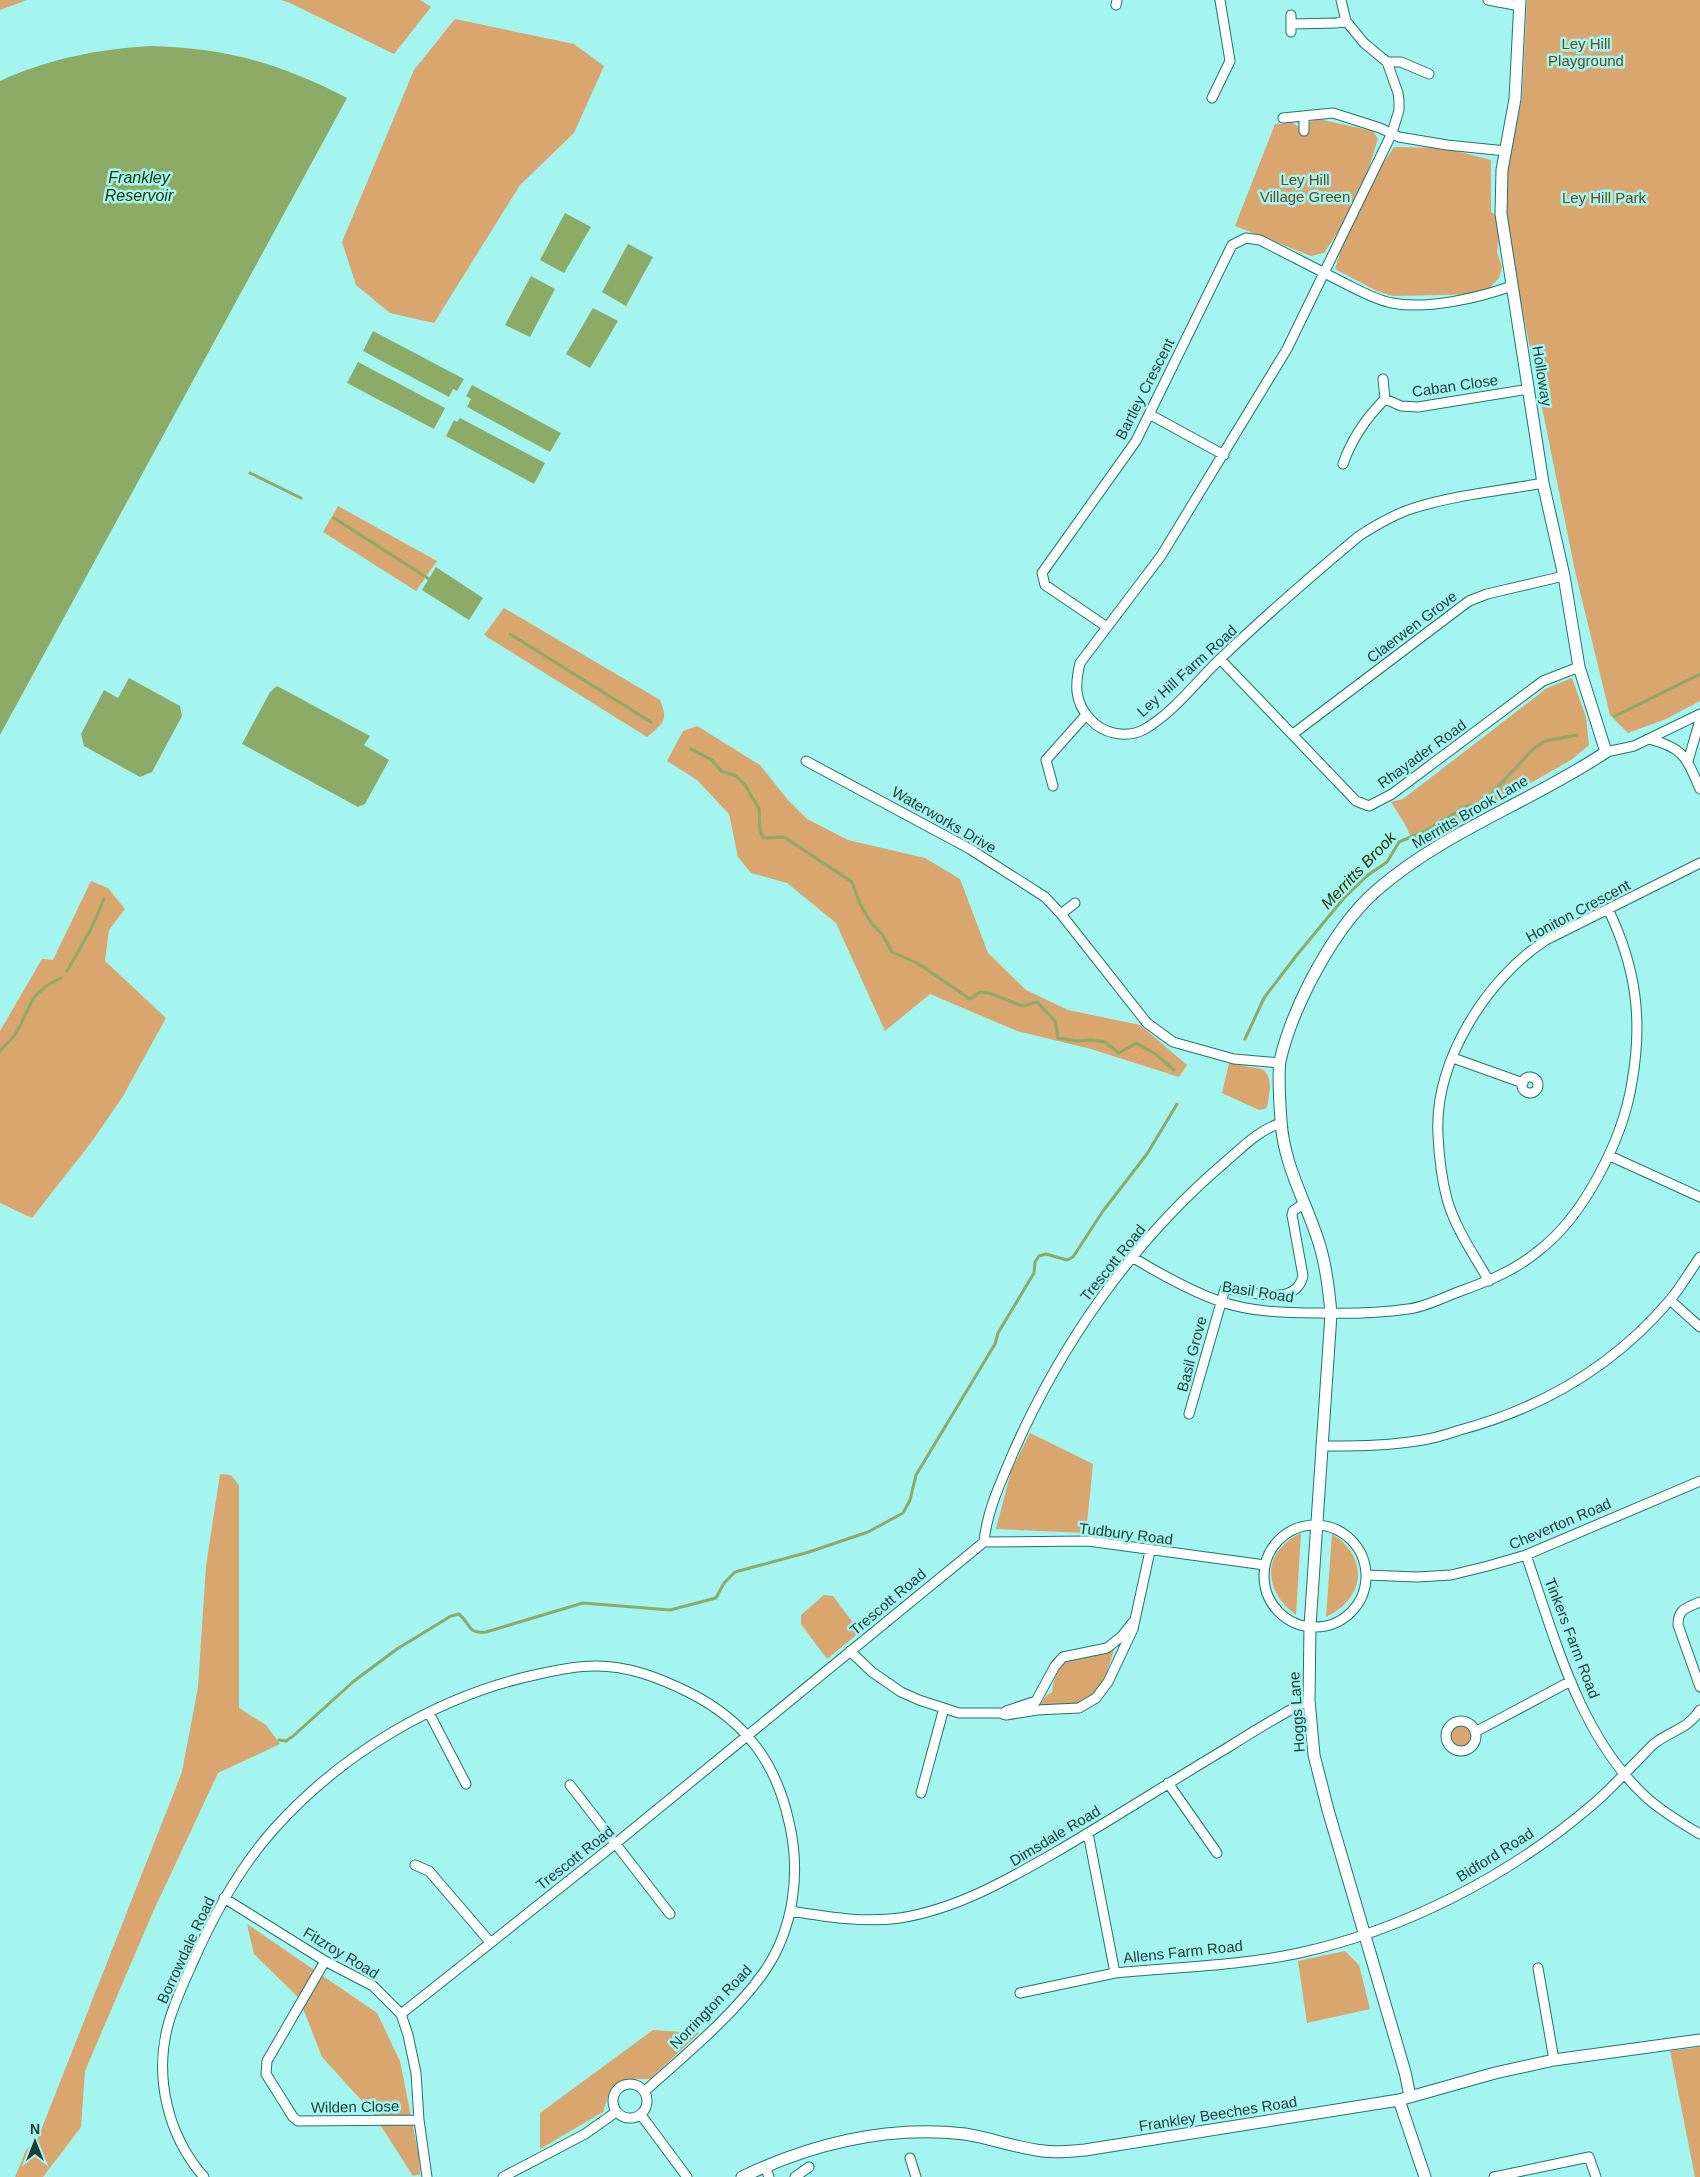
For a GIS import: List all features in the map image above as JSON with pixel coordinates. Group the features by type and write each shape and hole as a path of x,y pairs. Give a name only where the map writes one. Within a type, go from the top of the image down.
{"street":[{"path":"1212,98 1230,60 1220,0"},
{"path":"1341,0 1346,21 1364,43 1387,62 1401,62 1429,74"},
{"path":"1488,0 1520,3"},
{"name":"Holloway","path":"1520,3 1515,99 1502,170 1501,214 1543,483 1564,576 1579,667 1606,752"},
{"path":"1291,24 1338,23 1346,21"},
{"name":"Ley Hill Farm Road","path":"1387,62 1399,101 1399,110 1392,133 1288,349 1161,556 1080,663 1075,682 1078,700 1086,715 1096,726 1110,734 1127,734 1144,730 1174,706 1220,659 1352,541 1384,520 1413,508 1438,502 1543,483"},
{"path":"1283,118 1333,113 1399,136 1447,145 1506,151"},
{"path":"1304,116 1304,131"},
{"name":"Bartley Crescent","path":"1107,627 1045,585 1042,573 1136,441 1232,245 1246,238 1260,240 1391,303 1413,305 1454,301 1512,286"},
{"path":"1343,464 1351,442 1385,399 1384,379"},
{"name":"Caban Close","path":"1385,399 1400,406 1418,407 1529,389"},
{"path":"1150,414 1224,455"},
{"name":"Claerwen Grove","path":"1293,734 1469,601 1487,594 1564,576"},
{"path":"1220,659 1293,734"},
{"name":"Rhayader Road","path":"1293,734 1356,801 1369,806 1392,794 1543,681 1579,667"},
{"name":"Merritts Brook Lane","path":"1331,1314 1329,1293 1319,1244 1291,1174 1280,1123 1280,1063 1298,1006 1317,967 1350,919 1376,891 1402,870 1430,852 1606,752 1634,746 1700,714"},
{"path":"1053,786 1046,760 1086,715"},
{"path":"1688,761 1700,720"},
{"path":"1649,739 1678,749 1688,761 1700,789"},
{"name":"Waterworks Drive","path":"806,760 970,849 1045,897 1061,914 1147,1024 1173,1042 1197,1050 1234,1058 1280,1063"},
{"name":"Honiton Crescent","path":"1489,1281 1464,1238 1447,1200 1438,1135 1439,1111 1446,1076 1473,1014 1498,983 1529,951 1546,940 1700,863"},
{"path":"1061,914 1075,903"},
{"name":"Basil Road","path":"1132,1257 1170,1280 1220,1302 1275,1312 1331,1314 1410,1309 1489,1281 1539,1252 1570,1220 1610,1156 1630,1097 1638,1035 1635,988 1630,963 1619,932 1608,909"},
{"path":"1453,1058 1523,1083"},
{"name":"Trescott Road","path":"400,2014 615,1844 984,1542 991,1505 1024,1429 1077,1331 1132,1257 1200,1183 1266,1127 1280,1123"},
{"path":"1610,1156 1700,1197"},
{"path":"1220,1302 1225,1289 1280,1295 1292,1293 1302,1283 1303,1276 1292,1215 1293,1211 1303,1204"},
{"path":"1321,1446 1372,1446 1425,1440 1488,1423 1552,1396 1599,1367 1633,1338 1670,1300 1700,1257"},
{"path":"1670,1300 1700,1327"},
{"name":"Basil Grove","path":"1189,1414 1220,1302"},
{"name":"Hoggs Lane","path":"1331,1314 1310,1626 1309,1700 1314,1755 1364,1935 1405,2072 1404,2098 1424,2177"},
{"name":"Cheverton Road","path":"1366,1575 1417,1577 1451,1575 1526,1555 1700,1481"},
{"path":"1310,1524 1332,1528 1352,1541 1363,1561 1366,1575 1360,1599 1349,1614 1332,1623 1318,1627 1286,1618 1272,1604 1265,1587 1265,1565 1270,1550 1280,1538 1294,1529 1310,1524"},
{"name":"Tudbury Road","path":"984,1542 1088,1541 1150,1551 1265,1565"},
{"path":"1000,1713 1006,1715 1037,1710 1079,1708 1096,1698 1108,1682 1133,1630 1150,1551"},
{"name":"Tinkers Farm Road","path":"1526,1555 1570,1681 1597,1734 1624,1774 1647,1798 1667,1814 1700,1834"},
{"path":"1700,1602 1682,1610 1678,1616 1678,1625 1700,1687"},
{"path":"850,1651 872,1672 901,1692 959,1713 1000,1713 1036,1701 1055,1666 1064,1657 1107,1648 1122,1636 1136,1617"},
{"name":"Borrowdale Road","path":"204,2177 186,2152 174,2130 167,2107 163,2050 175,2002 211,1921 249,1861 274,1829 325,1780 353,1758 393,1732 463,1696 492,1686 564,1668 595,1666 629,1670 664,1680 725,1713 748,1735"},
{"path":"1475,1732 1570,1681"},
{"name":"Dimsdale Road","path":"791,1911 864,1919 900,1918 937,1910 1001,1884 1309,1700"},
{"path":"921,1793 944,1708"},
{"path":"1696,1722 1700,1710"},
{"path":"429,1713 466,1784"},
{"name":"Bidford Road","path":"1364,1935 1465,1891 1502,1870 1591,1806 1656,1743 1696,1722"},
{"name":"Norrington Road","path":"645,2092 717,2024 765,1971 779,1946 791,1911 795,1858 792,1831 784,1799 771,1771 748,1735"},
{"path":"1168,1783 1217,1854"},
{"path":"570,1785 670,1914"},
{"name":"Allens Farm Road","path":"1088,1833 1115,1973 1233,1962 1298,1953 1364,1935"},
{"path":"415,1865 429,1871 490,1942"},
{"name":"Fitzroy Road","path":"224,1898 325,1961 373,1986 400,2014 408,2035 416,2073 419,2120 427,2177"},
{"name":"Wilden Close","path":"325,1961 267,2061 266,2074 293,2117 298,2121 419,2120"},
{"path":"1538,1968 1554,2060"},
{"path":"1020,1993 1115,1973"},
{"name":"Frankley Beeches Road","path":"742,2177 767,2172 804,2151 840,2142 908,2132 966,2134 1044,2152 1064,2152 1127,2144 1404,2098 1495,2073 1554,2060 1700,2040"},
{"path":"630,2084 645,2092 646,2108 640,2115 628,2119 616,2112 612,2099 618,2089 630,2084"},
{"path":"503,2177 584,2134 616,2112"},
{"path":"640,2115 687,2177"},
{"path":"1494,2177 1589,2157 1596,2177"},
{"path":"910,2158 916,2177"},
{"path":"795,2177 809,2167"}],"green space":[{"path":"0,0 27,0 0,10"},
{"path":"281,0 420,0 431,7 394,54"},
{"name":"Ley Hill Park","path":"1527,0 1700,0 1700,701 1666,719 1628,733 1610,715 1575,571 1517,283 1506,212 1508,165 1522,98"},
{"path":"455,19 574,44 604,66 574,133 520,185 434,323 390,313 356,285 342,242 414,70"},
{"name":"Ley Hill Village Green","path":"1318,119 1373,131 1378,139 1358,202 1394,147 1445,148 1491,160 1491,212 1502,219 1497,252 1502,267 1499,278 1484,294 1393,296 1377,291 1335,269 1355,206 1324,253 1311,256 1235,226 1275,124 1291,122 1299,127 1300,134 1308,134 1310,122"},
{"path":"338,506 437,561 416,591 323,532"},
{"path":"504,608 660,700 664,713 661,725 647,737 484,635"},
{"path":"1572,678 1586,717 1589,745 1571,760 1416,848 1405,824 1391,802 1403,799 1547,688"},
{"path":"697,726 760,765 787,799 807,819 848,840 925,858 960,879 988,953 1026,990 1068,1010 1140,1025 1187,1065 1179,1077 1091,1049 1017,1031 930,994 885,1031 836,923 787,883 751,873 738,857 729,814 697,780 667,761 683,731"},
{"path":"91,881 108,888 125,909 109,930 105,961 166,1018 123,1096 93,1140 32,1218 0,1203 0,1031 42,959 53,960"},
{"path":"1229,1063 1262,1069 1266,1072 1270,1086 1267,1107 1265,1109 1259,1110 1222,1093"},
{"path":"1030,1433 1093,1464 1086,1533 996,1529 1011,1471"},
{"path":"220,1474 231,1475 239,1485 239,1708 266,1725 280,1744 218,1773 153,1912 85,2071 81,2127 43,2177 15,2177 26,2150 38,2138 182,1772 198,1687 206,1566"},
{"path":"1301,1533 1296,1615 1277,1594 1272,1583 1271,1572 1273,1561 1279,1550 1288,1541"},
{"path":"1332,1534 1344,1543 1352,1554 1357,1565 1358,1577 1349,1599 1339,1609 1326,1617"},
{"path":"824,1595 833,1596 860,1632 827,1659 801,1624 801,1615"},
{"path":"1114,1650 1102,1683 1092,1697 1076,1705 1040,1705 1046,1696 1052,1692 1059,1670 1064,1664 1080,1656"},
{"path":"1461,1726 1468,1729 1471,1736 1468,1743 1461,1746 1454,1743 1451,1736 1454,1729"},
{"path":"247,1924 377,2013 400,2061 419,2157 420,2174 413,2176 372,2112 322,2057 299,1998 254,1954"},
{"path":"1345,1951 1359,1965 1370,2009 1307,2023 1298,1961"},
{"path":"653,2030 699,2033 650,2079 632,2079 615,2085 609,2094 603,2112 540,2149 540,2113"},
{"path":"1700,2047 1700,2177 1695,2177 1670,2051"}],"water":[{"name":"Frankley Reservoir","path":"150,46 203,50 252,60 299,75 347,98 0,735 0,81 18,73 74,56"},
{"path":"565,213 591,227 564,273 540,260"},
{"path":"628,244 653,257 626,306 602,292"},
{"path":"531,276 555,289 530,337 505,325"},
{"path":"593,308 618,321 590,368 566,354"},
{"path":"373,331 464,379 457,391 453,389 449,397 363,351"},
{"path":"358,362 445,408 434,429 347,383"},
{"path":"472,385 561,433 550,452 467,407 471,399 466,396"},
{"path":"460,418 545,463 534,484 446,436 454,420 457,422"},
{"path":"436,567 483,598 469,620 422,590"},
{"path":"129,678 180,706 182,716 152,772 140,777 84,746 81,734 104,690 118,698"},
{"path":"277,686 370,736 364,745 389,760 365,804 358,807 242,744 270,692"}],"waterway":[{"path":"250,473 301,498"},
{"path":"334,518 429,579"},
{"path":"510,634 651,722"},
{"name":"Merritts Brook","path":"1615,716 1700,674"},
{"name":"Merritts Brook","path":"1245,1039 1264,998 1296,956 1344,898 1368,875 1387,862 1399,842 1425,831 1467,806 1483,803 1533,749 1545,741 1577,735"},
{"path":"691,749 712,760 721,771 736,776 745,785 759,809 760,830 763,838 784,837 852,882 860,904 872,924 882,934 892,952 919,964 970,999 980,992 989,993 1022,1006 1037,1002 1055,1021 1058,1038 1105,1042 1119,1053 1136,1043 1154,1053 1174,1070"},
{"path":"67,971 91,929 104,899"},
{"path":"0,1051 14,1036 36,995 42,989 61,978"},
{"path":"279,1740 286,1741 292,1737 354,1681 397,1649 451,1616 459,1614 472,1630 486,1632 583,1603 670,1610 716,1598 724,1583 735,1572 809,1552 868,1532 903,1513 910,1500 916,1475 995,1344 998,1333 1034,1273 1035,1262 1039,1256 1046,1254 1067,1260 1073,1257 1103,1211 1147,1154 1177,1104"}],"park label":[{"name":"Ley Hill Playground","path":"1586,52"}]}
